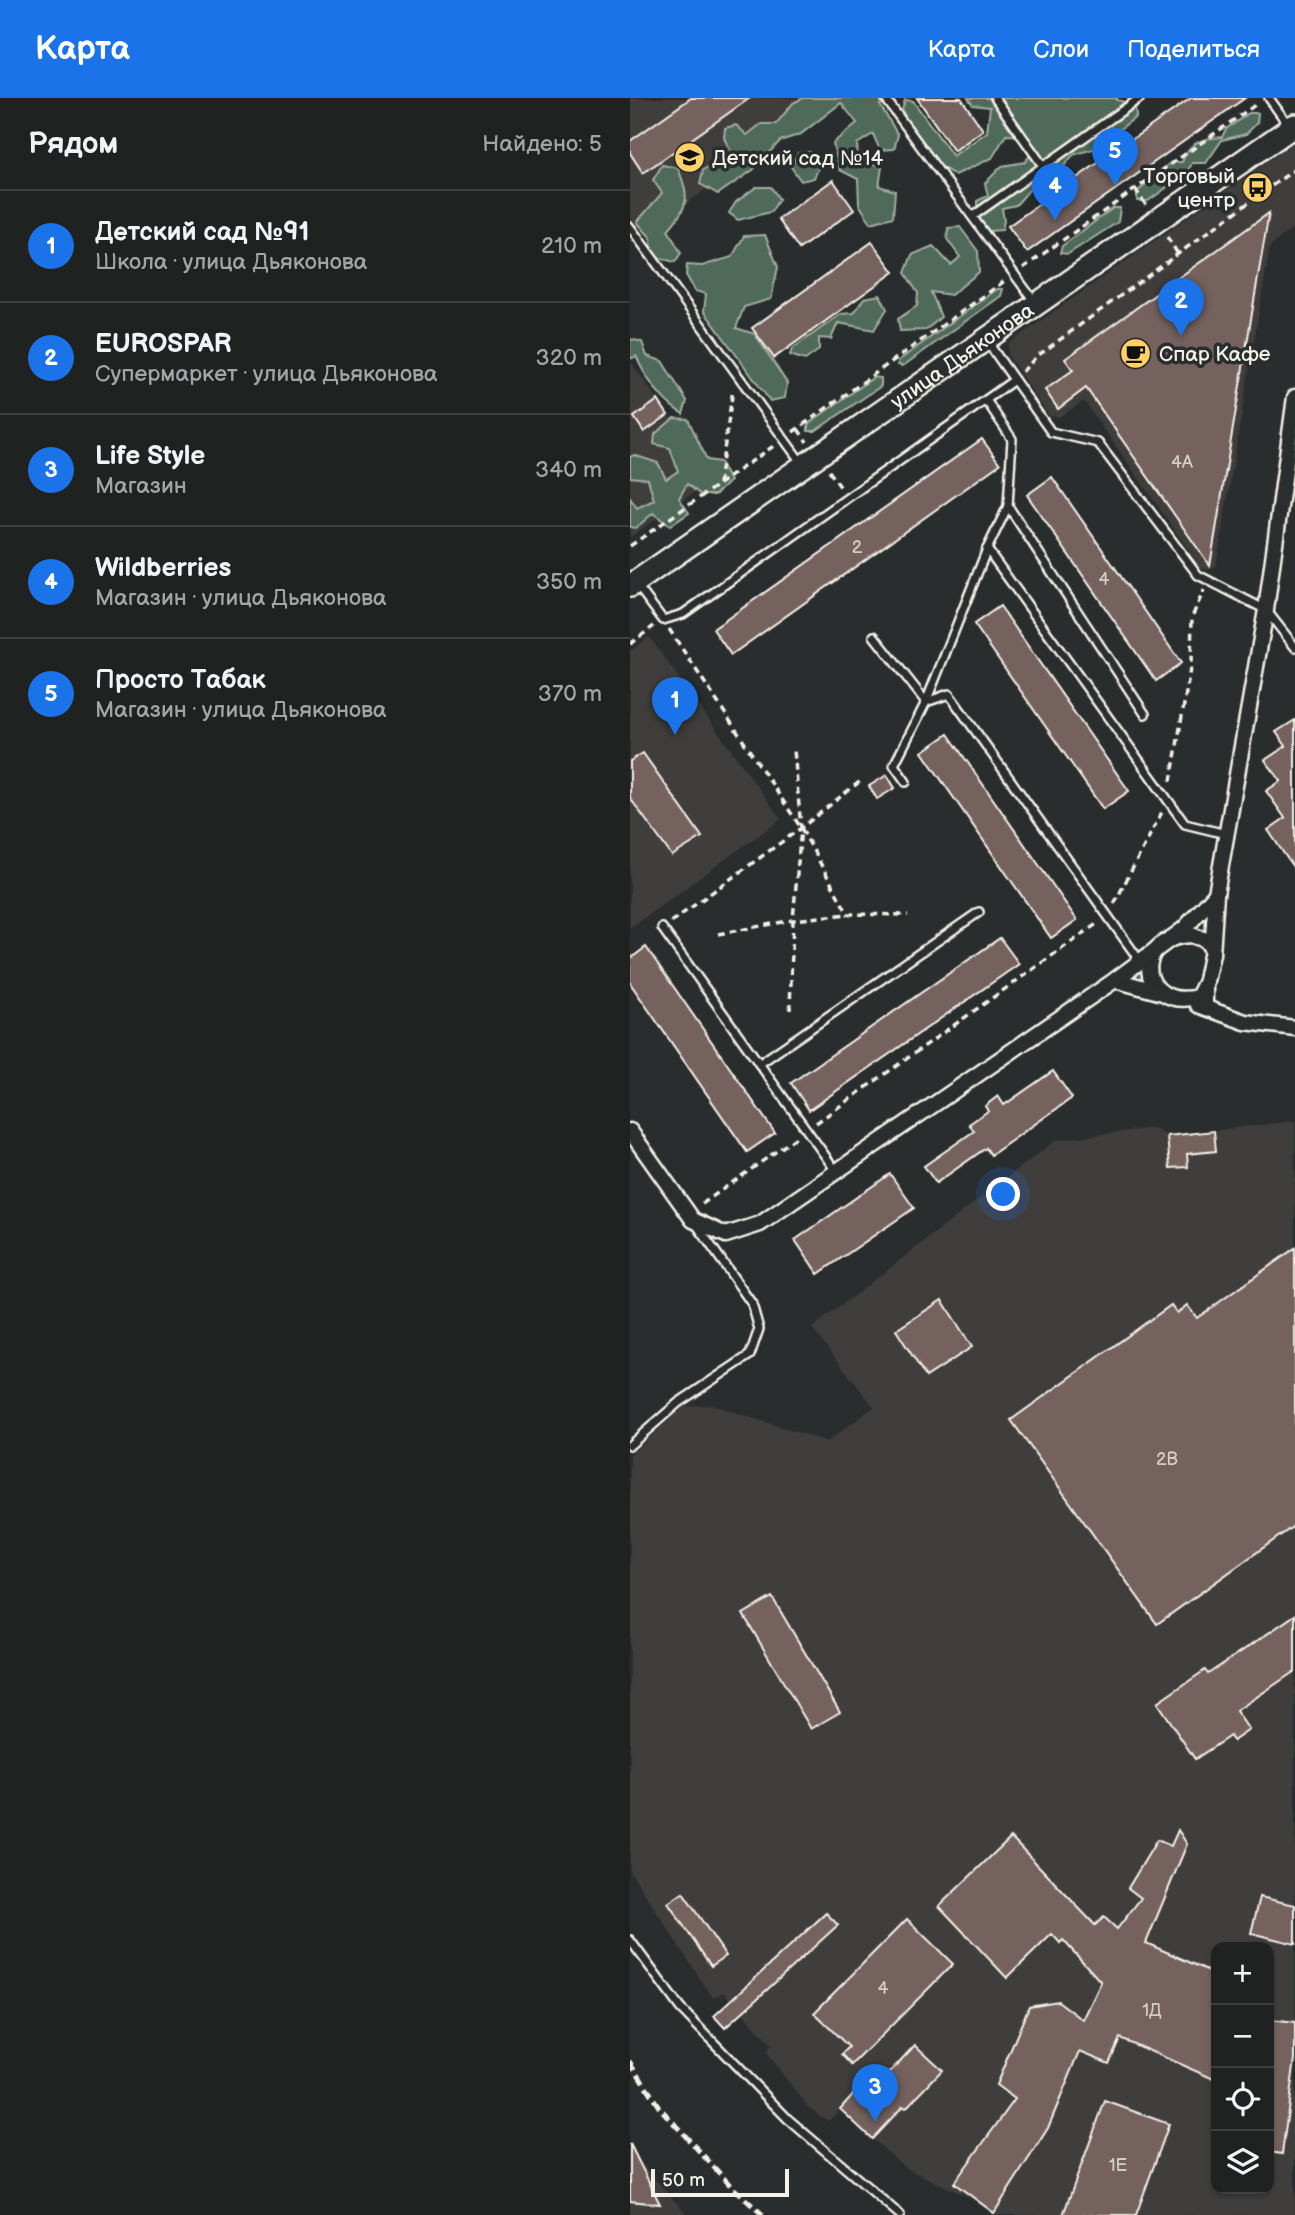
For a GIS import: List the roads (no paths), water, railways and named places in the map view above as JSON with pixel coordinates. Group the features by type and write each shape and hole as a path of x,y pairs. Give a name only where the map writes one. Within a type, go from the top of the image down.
{"main road":[{"name":"улица Дьяконова","path":"633,584 806,455 986,340 1293,127"}],"street":[{"path":"1205,1007 1216,894 1266,610 1295,397"},
{"path":"630,1131 691,1217 726,1236 760,1224 1115,980 1184,929 1216,894"},
{"path":"1175,936 1191,935 1206,940 1212,950"},
{"path":"1146,957 1152,982 1162,993"},
{"path":"1115,980 1245,1022 1295,1028"},
{"path":"1183,1000 1198,997 1206,981"}],"lane":[{"path":"885,98 1037,304"},
{"path":"995,98 1043,166"},
{"path":"972,216 1140,98"},
{"path":"1269,98 1293,127"},
{"path":"630,227 784,438 806,455"},
{"path":"986,340 1051,432 1098,443 1198,575 1266,610 1295,647"},
{"path":"633,584 663,620 683,614 1014,380"},
{"path":"906,782 894,765 926,702 987,548 1008,506 1012,439 986,400"},
{"path":"1008,506 1145,714"},
{"path":"987,548 1185,824 1226,834"},
{"path":"874,636 926,702"},
{"path":"926,702 949,694 1108,916 1146,957"},
{"path":"760,1064 979,912"},
{"path":"662,928 837,1171"},
{"path":"630,1445 678,1403 750,1355 759,1329 752,1304 691,1217"},
{"path":"630,1940 680,2008 788,2119 900,2215"}],"railway":[{"path":"630,2061 659,2107 731,2186 763,2215"}],"place":[{"name":"Детский сад №14","path":"689,158"},
{"name":"Просто Табак","path":"1115,186"},
{"name":"Торговый центр","path":"1258,188"},
{"name":"Wildberries","path":"1055,221"},
{"name":"EUROSPAR","path":"1181,336"},
{"name":"Спар Кафе","path":"1136,354"},
{"name":"Детский сад №91","path":"675,735"},
{"name":"Life Style","path":"875,2122"}]}
